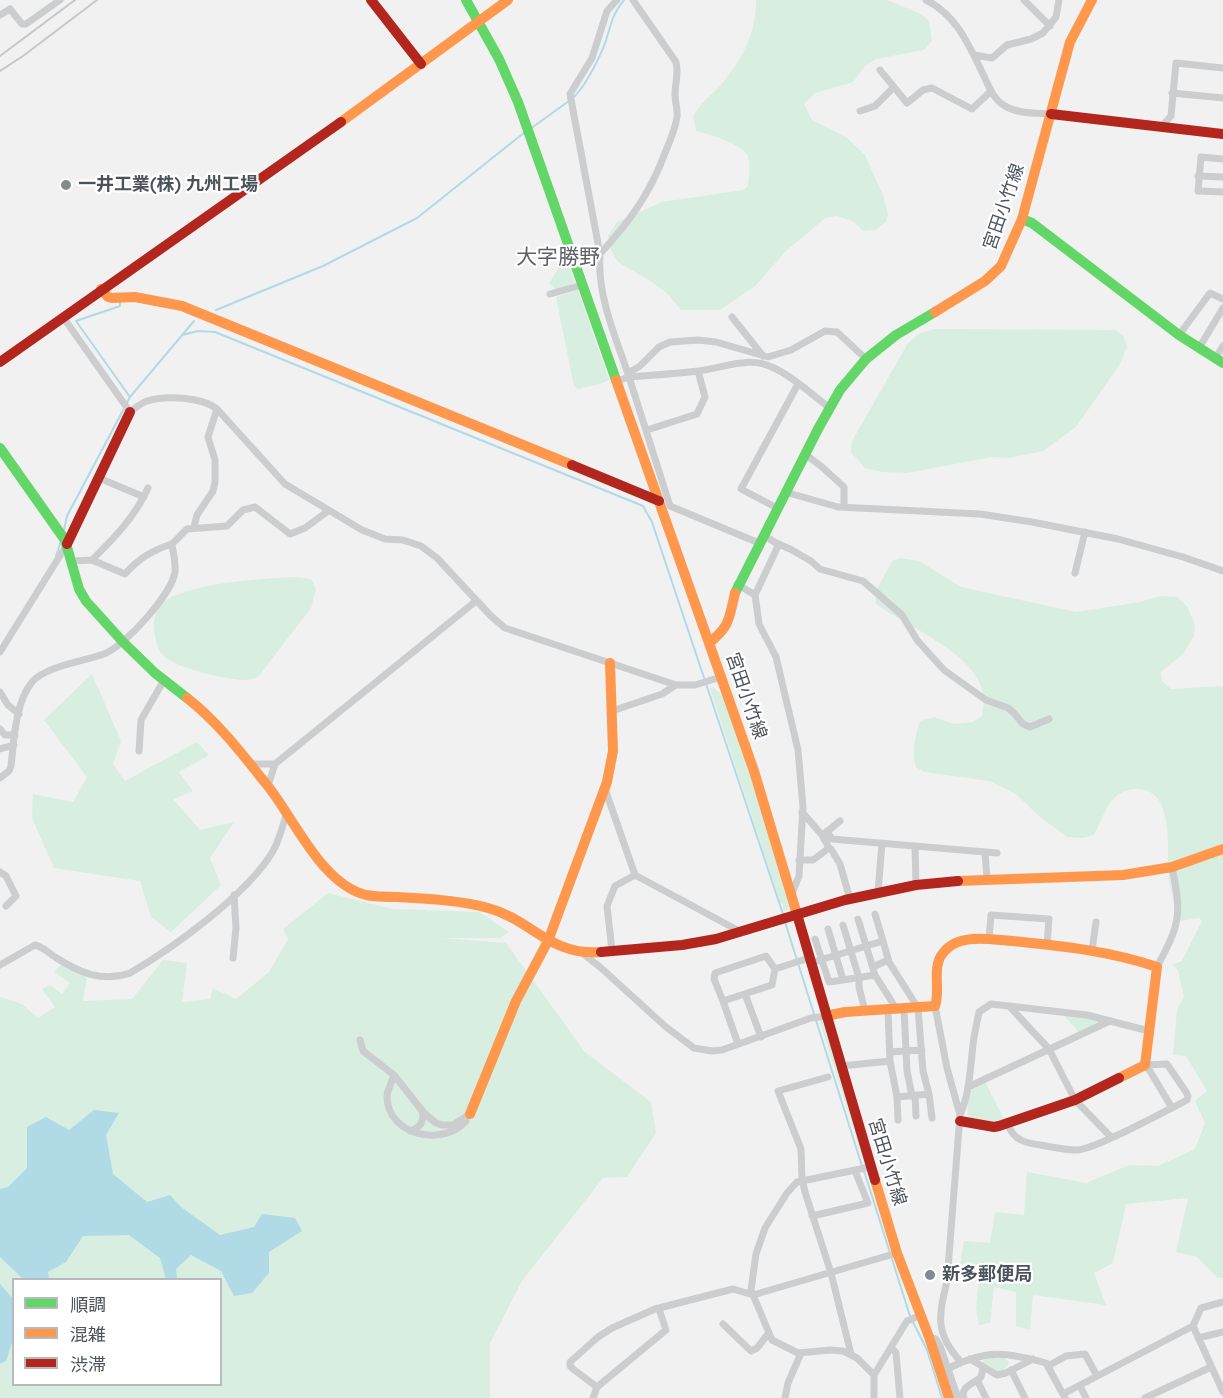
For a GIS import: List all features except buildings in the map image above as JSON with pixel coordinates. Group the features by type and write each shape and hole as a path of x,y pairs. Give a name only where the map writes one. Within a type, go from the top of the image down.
{"street":[{"path":"0,15 10,9 22,24 27,24 60,0"},
{"path":"371,0 421,64"},
{"path":"466,0 508,80 529,130 709,643"},
{"path":"0,362 508,0"},
{"path":"617,0 607,11 592,58 570,94 600,254 599,270 603,294 670,506 779,544 820,568 863,581 902,615 917,640 944,670 986,700 1014,713 1023,724 1030,727 1049,719"},
{"path":"600,254 626,226 643,201 659,171 675,131 678,114 675,94 679,70 676,62 633,0"},
{"path":"926,0 939,6 950,17 974,55 991,91 1003,106 1011,109 1223,134"},
{"path":"1024,0 1050,26"},
{"path":"974,55 992,58 1007,45 1031,39 1050,26 1056,17 1059,0"},
{"name":"宮田小竹線","path":"949,1398 921,1315 892,1254 862,1169 841,1066 818,1017 795,914 754,771 709,643 723,632 728,623 737,584 840,390 866,359 896,335 985,281 994,274 1008,254 1022,219 1070,42 1092,0"},
{"path":"1162,126 1171,116 1176,63 1223,68"},
{"path":"880,70 907,103 923,90 932,88 972,109 991,91"},
{"path":"860,111 875,106 894,87"},
{"path":"1172,93 1223,98"},
{"path":"1223,159 1200,157 1197,191 1223,192"},
{"path":"1198,176 1223,177"},
{"path":"1022,219 1032,223 1060,243 1179,335 1219,361 1223,345"},
{"path":"552,294 582,285"},
{"path":"101,289 112,298 152,298 182,306 659,501"},
{"path":"1179,335 1210,293 1223,299"},
{"path":"1199,348 1223,308"},
{"path":"63,317 129,410"},
{"path":"732,317 769,366"},
{"path":"617,381 629,375 659,347 670,342 698,340 716,342 764,357 784,354 819,332 832,330 843,337 866,359"},
{"path":"629,375 698,371 718,368 734,362 769,366 778,369 830,408"},
{"path":"647,430 697,414 705,397 698,371"},
{"path":"777,508 741,489 798,384"},
{"path":"0,652 66,542 99,478 129,410 159,398 208,402 285,484 362,530 384,539 403,540 421,546 437,558 476,601 505,628 676,685 695,685 721,677"},
{"path":"194,527 197,515 213,491 215,483 215,460 208,437 217,409"},
{"path":"0,448 66,542 79,589 86,601 123,642 164,680 203,710 268,786 329,871 353,890 366,895 450,901 490,908 548,941 565,949 582,953 682,945 716,939 850,899 916,885 1123,875 1172,867 1223,849"},
{"path":"804,454 844,487 844,507"},
{"path":"99,478 144,497"},
{"path":"92,560 128,523 148,488"},
{"path":"785,492 844,507 980,514 1085,532 1183,557 1223,571"},
{"path":"0,778 9,771 11,766 19,714 27,690 38,676 111,651 123,642 154,610 169,588 175,572 172,544 187,529 227,526 243,510 255,507 290,534 305,528 328,511"},
{"path":"1075,573 1085,532"},
{"path":"72,561 92,560 125,573 144,555 172,544"},
{"path":"779,544 755,595 759,624 776,657 798,750 802,812 799,876 790,898"},
{"path":"737,584 755,595"},
{"path":"268,786 275,764 476,601"},
{"path":"394,1075 388,1093 389,1107 404,1129 436,1134 452,1132 465,1123 516,1001 548,941 605,789 612,763 610,663"},
{"path":"139,751 141,720 164,680"},
{"path":"612,711 662,694 676,685"},
{"path":"0,692 8,705 19,714"},
{"path":"0,729 5,735 15,735"},
{"path":"0,748 14,745"},
{"path":"250,764 275,764"},
{"path":"605,789 635,875 742,933"},
{"path":"0,965 35,945 43,947 63,962 99,978 120,977 141,967 187,935 234,895 267,861 275,848 286,812"},
{"path":"802,812 832,839 997,853"},
{"path":"824,833 840,821"},
{"path":"824,833 829,848 840,864 850,899"},
{"path":"878,892 882,843"},
{"path":"915,846 916,885"},
{"path":"799,860 813,860 829,848"},
{"path":"985,852 987,880"},
{"path":"1144,1065 1147,1059 1157,967 1173,936 1179,911 1172,867"},
{"path":"0,872 6,876 16,896 6,906"},
{"path":"612,951 607,906 615,886 635,875"},
{"path":"233,958 236,928 234,895"},
{"path":"875,914 888,960 918,1008 924,1071 932,1118"},
{"path":"989,939 991,915 1049,919 1047,945"},
{"path":"858,919 875,975 897,1010 916,1116"},
{"path":"1092,950 1096,922"},
{"path":"843,925 859,978 865,1011"},
{"path":"828,929 843,980"},
{"path":"807,961 815,939"},
{"path":"960,1118 935,1006 938,997 939,958 954,943 962,940 989,939 1092,950 1123,955 1157,967"},
{"path":"775,969 883,941"},
{"path":"582,953 666,1027 694,1048 712,1051 818,1017 935,1006"},
{"path":"723,1001 772,985 775,969 766,956 715,973 714,979 738,1044"},
{"path":"873,967 888,960"},
{"path":"807,961 829,982 875,975"},
{"path":"745,994 760,1036"},
{"path":"961,1362 942,1332 939,1316 947,1281 960,1118 966,1103 979,1012 991,1005 1009,1006 1087,1015 1149,1031"},
{"path":"1009,1006 1049,1049 1075,1100 1111,1137"},
{"path":"897,1010 890,1061 897,1097 898,1120"},
{"path":"968,1087 1110,1021"},
{"path":"360,1040 363,1052 394,1075 422,1111 436,1123 442,1125 458,1123 470,1114"},
{"path":"890,1052 922,1050"},
{"path":"841,1066 890,1061"},
{"path":"960,1118 994,1127 1008,1124 1075,1100 1144,1065 1167,1064 1188,1096 1187,1100 1172,1108 1111,1137 1077,1150 1023,1143 1010,1131 1008,1124"},
{"path":"1144,1065 1172,1108"},
{"path":"828,1077 778,1091 801,1149 802,1179 831,1273 851,1354"},
{"path":"897,1097 929,1094"},
{"path":"410,1131 419,1126 423,1120 422,1111"},
{"path":"812,1216 868,1203 862,1169 802,1179 797,1182 787,1193 765,1228 756,1254 752,1277 753,1295 768,1334 772,1340 801,1353 831,1350 851,1354 874,1374"},
{"path":"597,1388 573,1370 570,1362 598,1337 612,1328 659,1308 733,1289 753,1295 892,1254"},
{"path":"949,1368 984,1354 1022,1355 1046,1363 1064,1396 1097,1376 1193,1326 1201,1308 1223,1302"},
{"path":"593,1398 597,1388 666,1330 659,1308"},
{"path":"874,1398 874,1374 907,1321 921,1315"},
{"path":"723,1324 751,1351 757,1348 768,1334"},
{"path":"1193,1326 1223,1392"},
{"path":"1198,1338 1223,1332"},
{"path":"929,1337 936,1340 940,1346 958,1398"},
{"path":"891,1347 896,1353 900,1398"},
{"path":"785,1398 801,1353"},
{"path":"1048,1366 1066,1356 1084,1354 1097,1376"},
{"path":"970,1359 997,1375 1033,1359"},
{"path":"1145,1398 1210,1367"},
{"path":"964,1398 962,1393 964,1388 981,1377 983,1368"},
{"path":"1011,1370 1025,1398"},
{"path":"977,1380 987,1398"},
{"path":"1080,1386 1086,1398"}],"green space":[{"path":"756,0 887,0 921,14 929,21 932,41 924,50 876,59 865,66 853,82 815,93 804,104 812,120 846,137 865,155 884,198 888,214 886,222 875,230 863,231 854,222 837,216 825,218 785,252 755,286 720,310 681,310 668,294 618,262 611,250 608,236 617,222 662,202 743,190 748,186 750,171 748,156 745,152 725,140 696,131 693,116 726,79 746,47 754,24"},
{"path":"566,256 575,283 556,290 549,283"},
{"path":"578,290 609,380 578,389 574,386 556,297"},
{"path":"934,329 1115,330 1123,335 1127,347 1120,364 1076,427 1043,451 1008,458 992,457 907,473 883,472 865,468 851,452 852,441 908,343 920,333"},
{"path":"900,558 919,561 961,587 1076,612 1140,602 1160,596 1177,597 1187,606 1195,625 1194,636 1183,654 1161,672 1162,681 1171,689 1223,686 1223,1278 1218,1278 1197,1257 1176,1252 1188,1198 1126,1204 1113,1263 1094,1273 1106,1305 1033,1295 1030,1330 1016,1326 1016,1292 994,1287 990,1323 979,1325 976,1308 980,1265 960,1264 964,1241 990,1243 995,1212 1024,1215 1027,1172 1086,1183 1129,1165 1158,1166 1195,1149 1205,1123 1195,1101 1207,1091 1186,1056 1173,1055 1177,1010 1184,997 1178,970 1172,965 1182,961 1202,921 1199,918 1181,921 1177,916 1169,880 1167,825 1164,811 1150,792 1138,789 1121,793 1105,811 1094,835 1083,838 1067,837 1039,816 1016,794 989,781 924,772 916,767 914,744 920,721 934,717 954,724 973,722 982,716 984,698 977,678 967,665 938,642 876,604 875,593 892,561"},
{"path":"295,577 311,579 316,589 311,608 258,677 247,680 215,676 169,660 159,650 154,622 157,610 165,601 177,595 210,586 246,580"},
{"path":"92,674 121,741 113,764 125,781 197,742 209,755 179,772 193,791 173,799 200,830 234,822 210,858 221,885 171,932 151,917 140,881 54,868 32,818 33,794 73,802 87,777 44,720"},
{"path":"713,687 722,695 741,741 789,906 786,911 783,911 783,904 780,902 710,688"},
{"path":"328,893 393,909 479,912 509,932 500,938 442,938 506,943 585,1052 651,1102 656,1133 627,1177 603,1178 522,1281 490,1343 490,1398 0,1398 0,997 22,1004 38,1018 55,1007 42,989 50,985 62,994 70,983 54,972 61,965 87,977 83,1001 132,999 163,960 187,963 182,1002 210,999 213,988 236,999 269,972 288,939 283,929"},
{"path":"1063,1014 1100,1020 1101,1023 1079,1033"},
{"path":"819,1019 824,1020 868,1162 865,1166"},
{"path":"985,1082 1005,1121 995,1124 970,1119 968,1100 970,1092 974,1087"},
{"path":"1004,1357 1009,1362 1005,1369 999,1372 983,1363 984,1358"}],"water":[{"path":"94,1110 119,1113 106,1135 113,1174 147,1202 170,1195 181,1207 220,1235 254,1227 262,1214 295,1218 302,1231 269,1252 269,1273 252,1293 234,1296 221,1271 191,1255 176,1269 177,1278 166,1278 160,1258 129,1235 83,1236 66,1262 48,1272 49,1278 22,1278 0,1257 0,1189 8,1187 27,1168 27,1127 46,1117 69,1130"},
{"path":"0,1284 12,1298 12,1343 6,1361 0,1364"}],"waterway":[{"path":"574,97 594,67 614,16 624,0"},
{"path":"530,129 569,101"},
{"path":"216,310 323,266 417,218 525,132"},
{"path":"120,302 120,306 76,321 130,397"},
{"path":"64,530 67,516 130,397 194,321"},
{"path":"182,335 198,331 215,332 643,506 652,522 783,914"},
{"path":"56,556 61,541"},
{"path":"785,922 862,1166"},
{"path":"864,1171 910,1316 927,1350 942,1398"}],"railway":[{"path":"0,56 75,0"},
{"path":"0,71 97,0"}],"traffic: fast":[{"path":"466,0 499,59 518,102 616,380"},
{"path":"1022,219 1032,223 1179,335 1223,363"},
{"path":"735,593 840,390 866,359 896,335 935,312"},
{"path":"0,448 65,540 79,589 86,601 155,673 187,698"}],"traffic: slow":[{"path":"341,122 508,0"},
{"path":"935,312 985,281 1001,266 1022,219 1070,42 1092,0"},
{"path":"101,289 112,298 135,297 182,306 572,465"},
{"path":"616,380 709,643"},
{"path":"735,593 725,627 709,643 754,771 799,921"},
{"path":"470,1114 516,1001 548,941 607,782 613,751 610,663"},
{"path":"187,698 209,717 267,785 322,864 335,878 350,888 370,896 443,900 488,908 503,913 554,943 583,952 601,952"},
{"path":"958,881 1123,875 1172,867 1223,849"},
{"path":"826,1016 845,1012 935,1006 939,959 950,946 965,940 1013,941 1104,953 1157,967 1145,1065 1119,1078"},
{"path":"875,1180 897,1253 949,1398"}],"traffic: jam":[{"path":"371,0 421,64"},
{"path":"1051,114 1223,134"},
{"path":"0,362 341,122"},
{"path":"67,544 130,412"},
{"path":"572,465 659,501"},
{"path":"601,952 682,945 716,939 845,900 916,885 958,881"},
{"path":"799,921 875,1180"},
{"path":"960,1121 999,1126 1075,1100 1119,1078"}],"place":[{"name":"一井工業(株) 九州工場","path":"66,185"},
{"name":"新多郵便局","path":"930,1275"}],"district":[{"name":"大字勝野","path":"558,258"}]}
